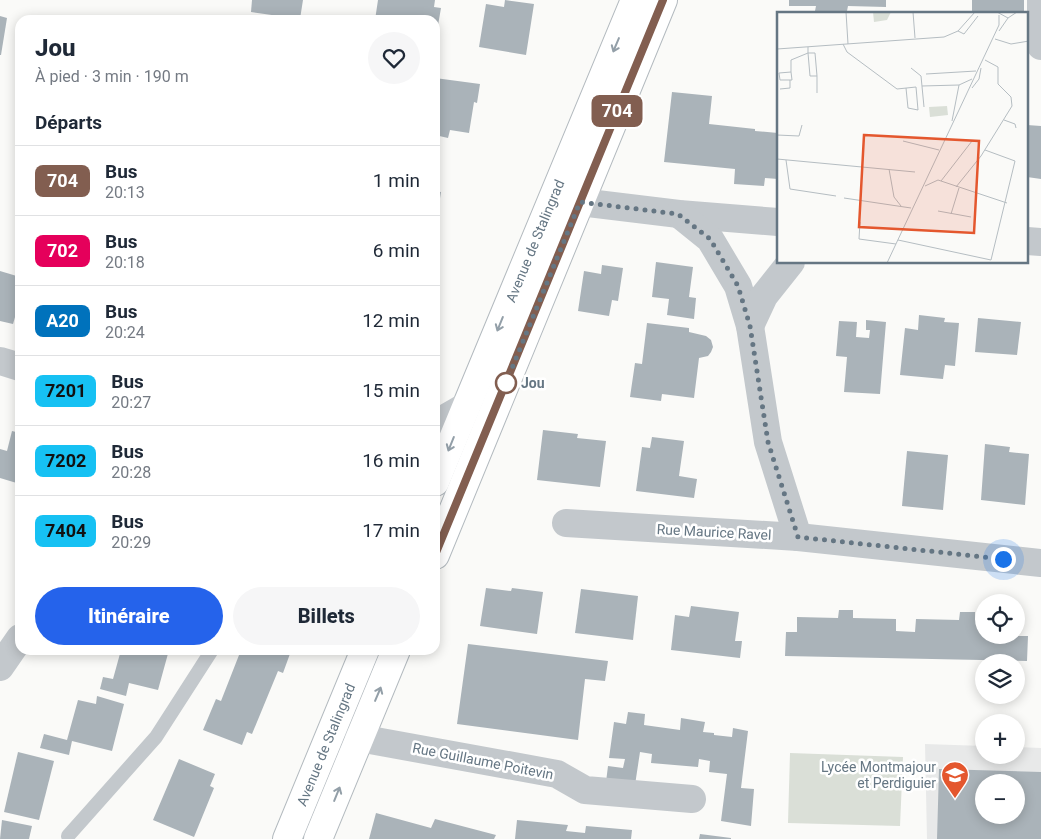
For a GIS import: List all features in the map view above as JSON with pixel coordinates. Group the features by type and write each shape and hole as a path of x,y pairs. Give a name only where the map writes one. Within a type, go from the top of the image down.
{"main road":[{"name":"Avenue de Stalingrad","path":"440,538 478,411 546,214 635,0"},
{"name":"Avenue de Stalingrad","path":"440,474 478,411 580,202 662,0"},
{"path":"546,214 580,202 565,167"},
{"name":"Avenue de Stalingrad","path":"287,839 363,655"},
{"name":"Avenue de Stalingrad","path":"318,839 394,655"},
{"path":"323,752 359,738 345,698"}],"street":[{"path":"1040,46 1041,0"},
{"path":"580,202 678,214 777,222"},
{"path":"678,214 710,239 738,286 750,326 768,442 798,537"},
{"path":"1028,241 1041,242"},
{"path":"750,326 764,296 789,264"},
{"path":"0,361 15,366"},
{"path":"440,422 478,411"},
{"name":"Rue Maurice Ravel","path":"566,523 798,537 1041,563"},
{"path":"0,667 15,645"},
{"name":"Rue Guillaume Poitevin","path":"359,738 557,774 585,790 692,799"}],"lane":[{"path":"68,836 156,737 209,655"}],"shaded area":[{"name":"Lycée Montmajour et Perdiguier","path":"925,744 975,746 975,764 1025,764 1025,747 1041,748 1041,839 927,839"},
{"path":"790,753 903,757 900,826 788,823"}],"building":[{"path":"252,0 303,0 301,15 272,15 251,12"},
{"path":"378,0 435,0 434,7 441,8 440,15 376,15"},
{"path":"505,0 534,4 526,55 479,47 486,4 504,7"},
{"path":"789,0 886,0 886,7 848,6 847,11 815,11 816,6 789,6"},
{"path":"972,0 1024,0 1024,12 972,12"},
{"path":"0,16 7,18 1,55 0,55"},
{"path":"440,79 480,84 477,103 474,102 469,133 450,130 448,138 440,136"},
{"path":"672,92 712,96 709,124 777,133 777,179 765,178 764,186 734,184 735,169 664,162"},
{"path":"1028,125 1041,126 1041,179 1028,177"},
{"path":"656,262 693,267 689,297 696,298 694,319 667,315 669,299 652,297"},
{"path":"602,265 623,268 618,301 612,300 609,316 578,311 584,271 601,274"},
{"path":"0,271 15,276 15,317 13,324 0,321"},
{"path":"919,315 945,318 944,322 959,323 955,366 945,365 943,379 900,375 905,328 918,330"},
{"path":"978,318 1021,322 1017,355 975,352"},
{"path":"866,320 886,322 880,394 844,392 847,357 836,356 839,321 857,322 856,337 869,338 870,330 866,330"},
{"path":"647,323 689,328 689,332 706,336 711,340 713,347 711,352 708,356 699,358 694,398 662,394 661,401 630,397 635,363 642,364"},
{"path":"543,430 578,434 577,438 606,441 600,487 537,480"},
{"path":"12,431 15,432 15,482 0,478 0,449 7,451"},
{"path":"652,437 684,441 679,476 697,479 694,498 636,491 642,447 650,448"},
{"path":"985,444 1010,447 1009,452 1029,454 1025,505 981,500"},
{"path":"907,451 948,455 943,510 902,506"},
{"path":"486,588 511,591 512,588 543,592 537,634 480,626"},
{"path":"581,589 638,596 633,640 575,633"},
{"path":"691,606 739,612 735,641 742,641 740,658 671,650 675,615 689,617"},
{"path":"839,610 853,610 853,618 896,619 896,631 915,632 916,619 959,620 960,612 975,612 975,644 1025,644 1025,636 1028,636 1027,661 1025,661 1025,654 975,654 975,660 785,656 786,632 797,632 797,617 838,618"},
{"path":"468,644 608,661 605,681 585,679 578,740 457,724"},
{"path":"120,655 168,655 158,690 129,683 126,696 100,689 103,677 113,679"},
{"path":"239,655 290,655 283,673 278,671 252,734 247,732 242,745 203,730 216,699 221,701"},
{"path":"97,696 124,704 112,751 72,741 69,755 40,748 44,734 67,740 78,700 96,704"},
{"path":"628,712 645,714 644,725 680,730 681,718 705,722 703,732 714,733 714,735 732,737 733,728 748,731 741,788 754,789 751,826 721,821 727,774 709,772 710,761 699,759 698,767 651,763 652,754 640,752 635,785 606,782 608,766 623,768 625,759 609,758 614,722 626,724"},
{"path":"18,752 54,761 39,820 4,812"},
{"path":"179,759 215,774 210,786 214,788 194,837 153,820"},
{"path":"939,769 1041,772 1041,839 937,839"},
{"path":"376,813 431,828 435,819 496,835 494,839 369,839"},
{"path":"2,820 32,826 29,839 0,839"},
{"path":"517,820 568,825 566,831 585,833 586,826 632,830 631,839 515,839"},
{"path":"700,834 731,838 731,839 699,839"}],"bus line":[{"name":"704","path":"440,542 490,416 663,0"}],"place":[{"name":"Jou","path":"506,383"},
{"name":"Lycée Montmajour et Perdiguier","path":"955,799"}],"route":[{"path":"506,383 580,202 678,214 710,239 738,286 750,326 768,442 798,537 1003,559"}]}
